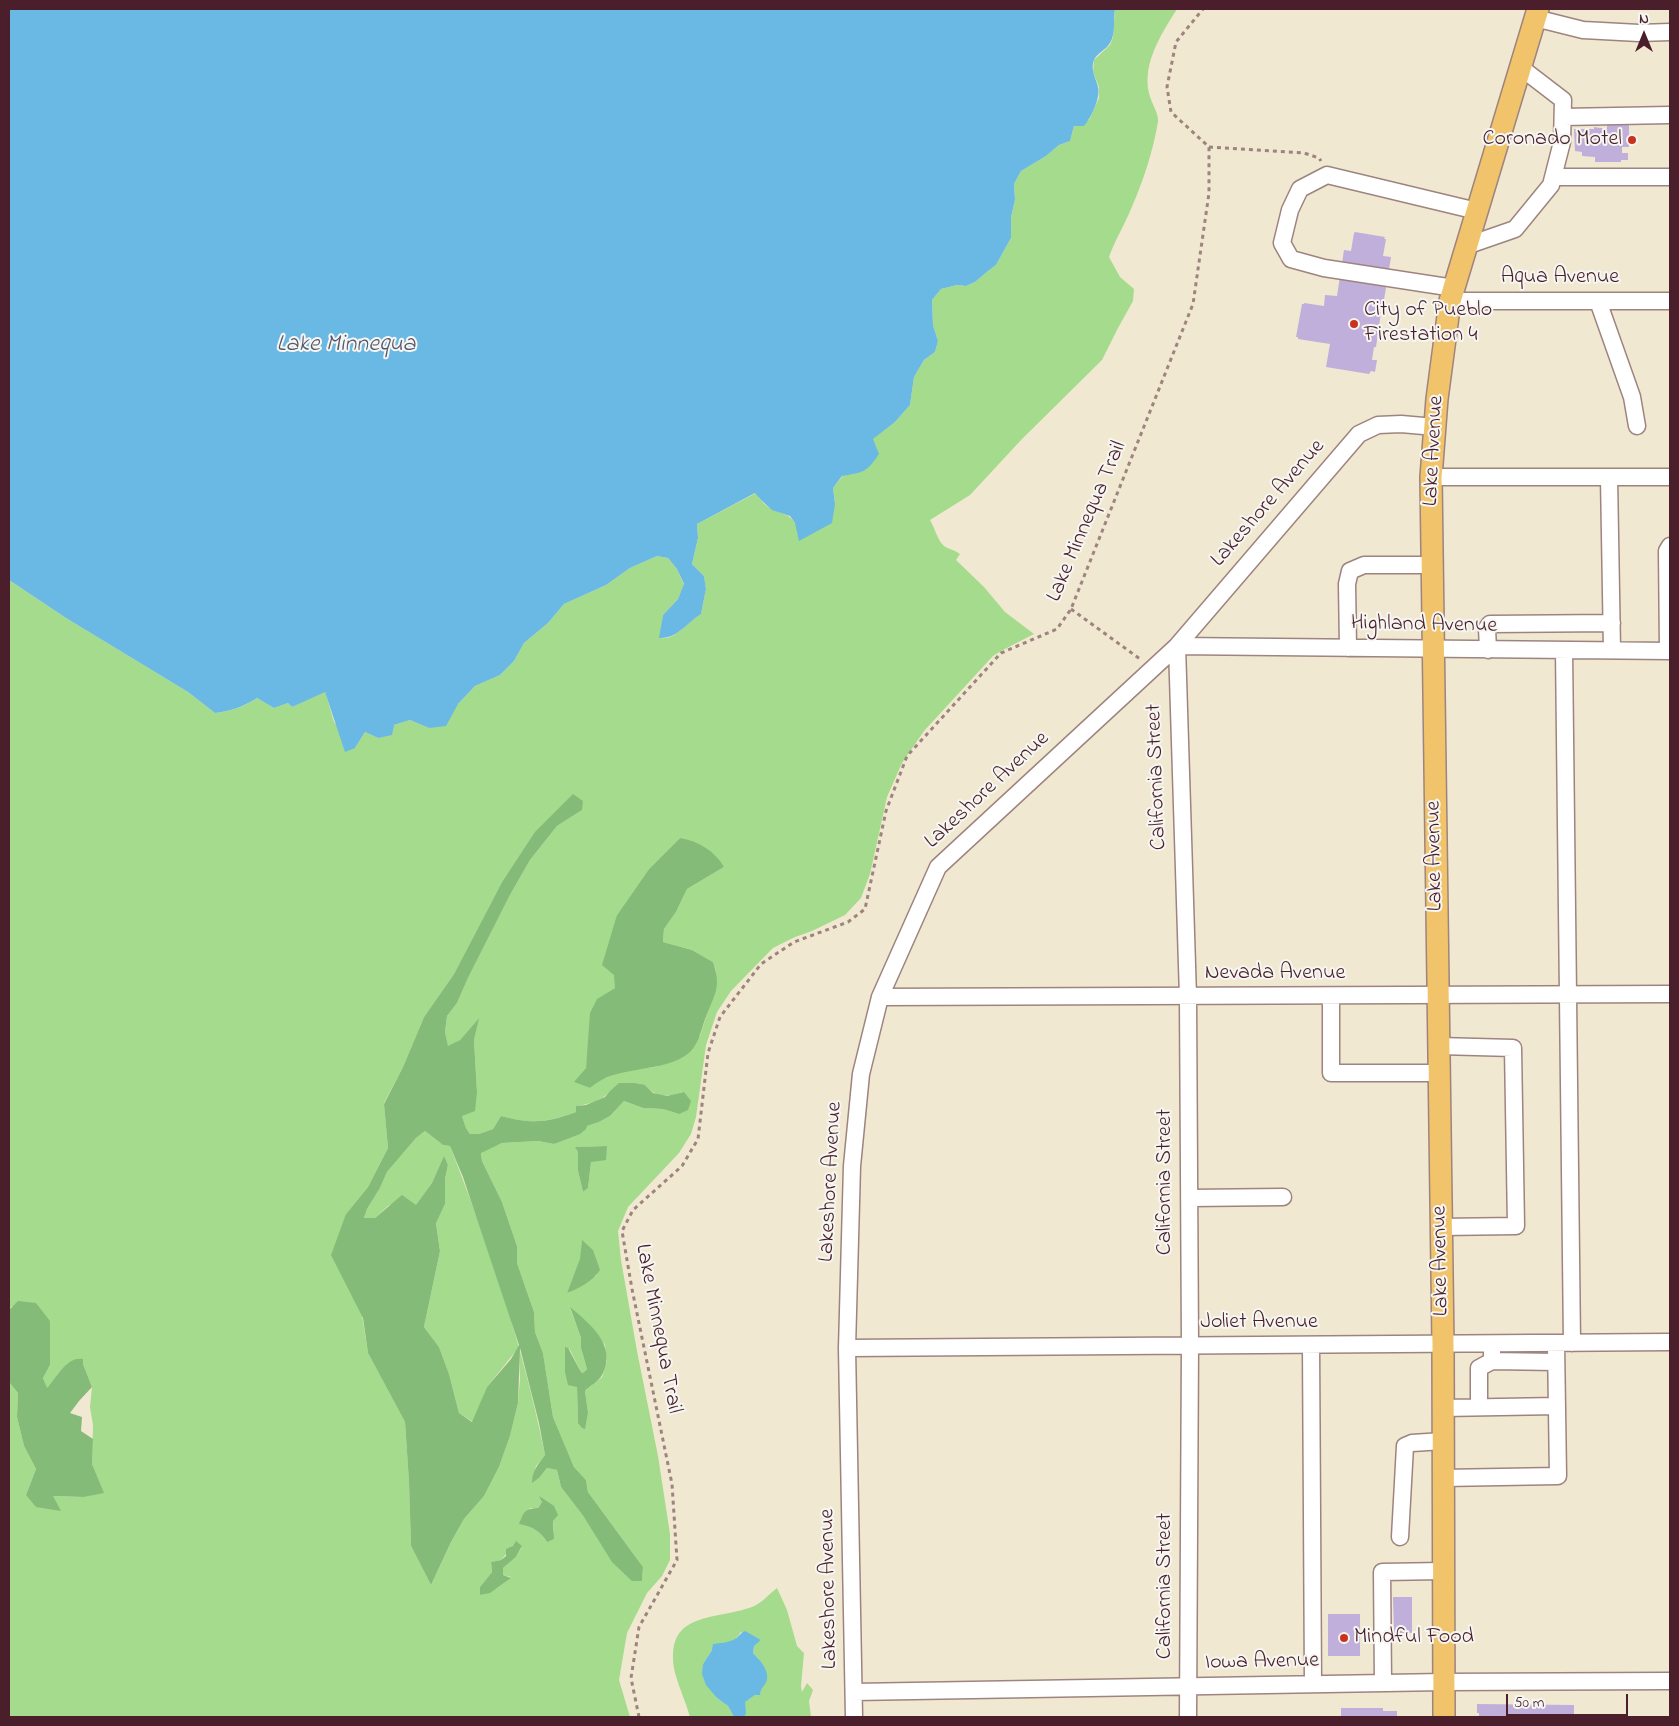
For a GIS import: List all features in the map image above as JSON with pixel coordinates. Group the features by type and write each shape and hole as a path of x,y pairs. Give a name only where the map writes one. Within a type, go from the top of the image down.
{"main road":[{"name":"Lake Avenue","path":"1444,1717 1443,1344 1431,477 1436,399 1452,294 1536,14"}],"street":[{"path":"1536,14 1584,30 1639,33 1670,32"},
{"path":"1466,246 1515,229 1551,185 1562,142 1563,100 1520,67"},
{"path":"1563,117 1670,115"},
{"path":"1328,175 1477,211"},
{"name":"Aqua Avenue","path":"1328,175 1300,188 1290,210 1282,243 1291,260 1452,294 1598,301 1670,301"},
{"path":"1553,177 1670,177"},
{"path":"1598,301 1632,397 1638,426"},
{"name":"Lakeshore Avenue","path":"854,1717 847,1348 852,1166 861,1074 880,998 938,867 1177,646 1359,434 1378,425 1401,424 1435,427"},
{"path":"1431,477 1670,477"},
{"path":"1609,477 1612,650"},
{"path":"1669,651 1667,551 1670,546"},
{"path":"1348,648 1347,584 1350,571 1364,565 1432,565"},
{"path":"1488,650 1487,628 1490,624 1612,623"},
{"name":"Highland Avenue","path":"1177,646 1669,651"},
{"name":"California Street","path":"1177,646 1188,997 1190,1346 1188,1717"},
{"path":"1443,1478 1558,1476 1556,1362 1564,1343 1568,995 1564,650"},
{"name":"Nevada Avenue","path":"880,998 1670,994"},
{"path":"1331,996 1331,1073 1439,1073"},
{"path":"1439,1046 1513,1048 1516,1206 1516,1226 1441,1227"},
{"path":"1189,1198 1283,1197"},
{"name":"Joliet Avenue","path":"847,1348 1670,1342"},
{"path":"1492,1344 1492,1361"},
{"path":"1311,1345 1313,1684"},
{"path":"1479,1407 1478,1368 1492,1361 1556,1362"},
{"path":"1443,1408 1557,1406"},
{"path":"1400,1537 1405,1446 1412,1443 1443,1441"},
{"path":"1383,1683 1382,1572 1443,1571"},
{"name":"Iowa Avenue","path":"854,1692 1444,1682 1670,1681"}],"path":[{"path":"1203,9 1176,42 1166,87 1171,112 1208,147 1304,152 1319,158 1328,175"},
{"name":"Lake Minnequa Trail","path":"638,1717 631,1678 639,1627 677,1560 672,1484 622,1232 633,1210 682,1166 698,1139 708,1053 720,1017 761,964 794,942 848,922 865,909 886,811 907,756 1001,653 1057,629 1072,609 1193,304 1209,193 1208,147"},
{"path":"1072,609 1153,668"}],"green space":[{"path":"1115,9 1177,9 1155,49 1148,71 1149,93 1158,119 1150,155 1135,199 1109,257 1120,277 1134,289 1133,301 1102,360 1022,439 970,495 930,520 942,543 960,554 956,560 984,587 1005,612 1034,634 993,656 924,731 902,763 887,797 870,874 861,898 845,915 773,948 731,991 717,1012 706,1045 696,1117 691,1134 679,1153 628,1207 618,1231 621,1260 658,1456 670,1534 670,1560 662,1576 647,1593 627,1633 619,1680 630,1717 9,1717 9,1382 18,1393 17,1417 24,1446 36,1469 26,1495 60,1510 52,1496 84,1497 103,1492 92,1464 93,1425 90,1407 92,1387 83,1364 67,1364 47,1389 43,1378 50,1365 12,1306 9,1310 9,580 66,618 188,692 215,713 237,708 257,698 274,708 288,703 292,707 325,691 334,722 355,748 365,732 378,738 394,725 410,720 429,728 458,704 475,686 500,675 514,661 524,643 548,623 564,604 606,585 630,568 657,556 668,558 677,569 684,585 678,599 663,615 660,638 672,636 701,614 706,589 704,576 692,564 698,538 697,524 756,493 761,501 771,509 788,516 795,523 835,504 833,488 872,439 895,422 910,405 914,377 924,360 935,352 938,341 933,325 932,300 941,289 957,285 966,286 975,282 996,265 1011,238 1011,217 1015,200 1014,184 1021,171 1046,156 1059,145 1070,141 1074,126 1089,120 1099,98 1099,87 1093,72 1094,60 1110,45 1113,37","holes":["582,810 557,826 530,860 510,895 457,1003 447,1016 445,1032 448,1047 460,1040 478,1019 474,1040 477,1092 462,1116 470,1134 479,1134 493,1129 501,1116 530,1121 565,1116 576,1112 577,1106 599,1100 609,1092 645,1085 654,1093 662,1096 683,1092 679,1114 663,1109 643,1108 624,1101 610,1116 554,1144 538,1141 502,1143 481,1152 482,1161 502,1202 517,1246 517,1263 534,1312 535,1332 543,1353 553,1417 574,1467 586,1480 588,1492 643,1567 642,1580 584,1517 561,1487 557,1470 547,1468 540,1477 532,1482 536,1466 545,1455 519,1348 520,1379 518,1403 510,1436 499,1467 484,1496 464,1519 431,1585 411,1546 405,1422 368,1353 346,1214 368,1187 388,1148 384,1103 403,1067 424,1017 454,974 502,882 534,833","680,838 724,867 687,889 676,912 664,929 663,942 692,950 713,962 716,971 707,1014 700,1036 656,1067 618,1073 596,1082 590,1088 575,1082 586,1068 598,999 615,988 617,915 649,869","607,1146 591,1162 588,1188 583,1192 578,1171 578,1152 576,1147","582,1241 597,1275 567,1293 581,1259","570,1308 605,1345 607,1361 602,1377 585,1391 588,1412 578,1423 577,1387 569,1348 583,1373 587,1369 581,1348 581,1338","542,1502 553,1521 554,1531 547,1542 541,1534 520,1524 530,1508 537,1509","513,1546 522,1547 516,1557 503,1568 503,1575 511,1577 497,1588 480,1595 480,1587 492,1572 491,1562 501,1560"]},
{"path":"573,794 583,801 582,810 557,826 530,860 510,895 457,1003 447,1016 445,1032 448,1046 460,1040 479,1018 474,1040 477,1092 475,1111 462,1116 466,1128 470,1134 479,1134 493,1129 501,1116 539,1121 565,1116 576,1112 576,1106 586,1105 605,1097 619,1083 645,1085 653,1093 667,1096 684,1092 691,1101 688,1110 679,1114 663,1109 643,1108 624,1101 610,1116 587,1126 580,1134 554,1144 538,1141 502,1143 481,1153 482,1161 502,1202 517,1246 517,1263 534,1312 535,1332 543,1353 553,1417 574,1467 586,1480 588,1492 643,1567 642,1581 632,1581 612,1562 584,1517 561,1487 557,1470 547,1468 532,1483 534,1471 545,1455 520,1348 518,1403 510,1436 499,1467 484,1496 464,1519 431,1585 411,1546 405,1422 368,1353 363,1318 331,1255 346,1214 368,1187 388,1148 384,1104 403,1067 424,1017 454,974 502,882 534,833","holes":["425,1131 443,1145 450,1146 463,1177 519,1345 511,1359 487,1387 472,1422 459,1413 449,1374 439,1347 424,1327 440,1251 436,1223 445,1204 445,1179 448,1165 444,1156 432,1183 416,1205 402,1195 375,1218 364,1218 387,1172 416,1138"]},
{"path":"680,838 705,848 716,856 724,867 687,889 676,912 664,929 663,942 692,950 713,962 717,977 716,989 698,1039 690,1052 667,1064 614,1075 601,1080 590,1088 574,1082 586,1068 590,1013 597,999 615,988 614,975 602,965 617,915 649,869"},
{"path":"425,1131 443,1145 450,1146 492,1260 519,1347 487,1387 473,1422 459,1413 449,1374 439,1347 424,1327 440,1251 436,1222 445,1204 445,1179 448,1165 444,1157 432,1183 416,1206 406,1199 388,1206 375,1218 364,1218 387,1172 416,1138"},
{"path":"607,1146 606,1160 591,1162 588,1188 583,1192 578,1171 578,1152 575,1147"},
{"path":"582,1240 593,1250 600,1270 585,1284 567,1293 580,1259"},
{"path":"18,1301 36,1303 50,1321 50,1365 43,1378 47,1388 67,1364 77,1359 83,1359 83,1364 92,1387 70,1413 82,1417 81,1431 93,1439 92,1464 104,1493 84,1497 53,1496 61,1511 36,1507 26,1495 36,1469 24,1446 17,1417 18,1393 9,1382 9,1310"},
{"path":"570,1307 600,1336 607,1355 602,1375 585,1391 588,1412 585,1429 578,1423 577,1387 568,1385 565,1372 565,1347 568,1348 581,1372 583,1373 587,1369 581,1348 581,1338"},
{"path":"539,1496 554,1506 558,1515 553,1521 554,1539 547,1542 536,1530 519,1524 525,1512 538,1508 542,1502"},
{"path":"516,1541 522,1546 516,1557 503,1568 503,1575 511,1578 490,1593 480,1595 480,1587 492,1572 491,1562 501,1560 506,1556 506,1549 513,1546"},
{"path":"777,1588 787,1610 797,1646 804,1653 801,1686 802,1692 807,1683 813,1690 809,1701 811,1717 744,1717 744,1702 755,1695 759,1659 753,1653 754,1645 761,1640 741,1632 736,1639 712,1650 703,1664 717,1698 728,1706 734,1717 690,1717 675,1673 673,1653 676,1638 694,1622 755,1606"}],"water":[{"name":"Lake Minnequa","path":"9,9 1115,9 1112,39 1095,58 1093,64 1093,71 1099,91 1097,102 1090,118 1084,126 1074,126 1070,141 1059,145 1046,156 1021,171 1014,184 1015,200 1011,217 1011,238 996,265 975,282 966,286 957,285 941,289 932,300 933,325 938,341 935,352 924,360 914,377 910,405 895,422 873,439 879,454 875,460 864,471 842,476 833,488 835,504 832,523 799,541 795,523 790,516 772,510 755,493 697,524 698,538 692,564 704,576 706,589 701,614 677,633 666,638 659,638 663,615 678,599 684,584 677,569 668,558 657,556 630,568 606,585 564,604 548,623 524,643 514,661 500,675 475,686 458,704 446,726 429,728 410,720 394,725 392,735 378,738 365,732 355,748 345,752 325,692 292,707 288,703 274,708 257,698 237,708 215,713 188,692 66,618 9,580"},
{"path":"745,1631 761,1640 754,1646 753,1653 765,1669 767,1680 760,1695 755,1695 745,1702 746,1713 744,1717 734,1717 728,1706 717,1698 706,1685 702,1674 703,1664 712,1650 713,1644 732,1640"}],"building":[{"path":"1607,124 1629,124 1629,147 1622,147 1622,153 1628,153 1628,160 1621,160 1621,162 1595,162 1595,157 1582,156 1582,152 1575,151 1574,129 1594,129 1594,127 1607,129"},
{"path":"1355,232 1385,237 1383,256 1391,257 1383,306 1379,305 1378,312 1381,312 1376,347 1374,347 1372,360 1377,360 1375,372 1371,371 1369,374 1326,367 1330,344 1298,339 1296,337 1302,304 1324,306 1325,295 1337,296 1344,250 1351,251"},
{"path":"1393,1597 1412,1597 1412,1633 1394,1633"},
{"path":"1328,1614 1360,1614 1360,1656 1328,1656"},
{"path":"1477,1704 1574,1705 1574,1717 1479,1717"},
{"path":"1341,1708 1383,1708 1383,1711 1397,1711 1397,1717 1341,1717"}],"place":[{"name":"Coronado Motel","path":"1632,140"},
{"name":"City of Pueblo Firestation 4","path":"1354,324"},
{"name":"Mindful Food","path":"1344,1638"}]}
